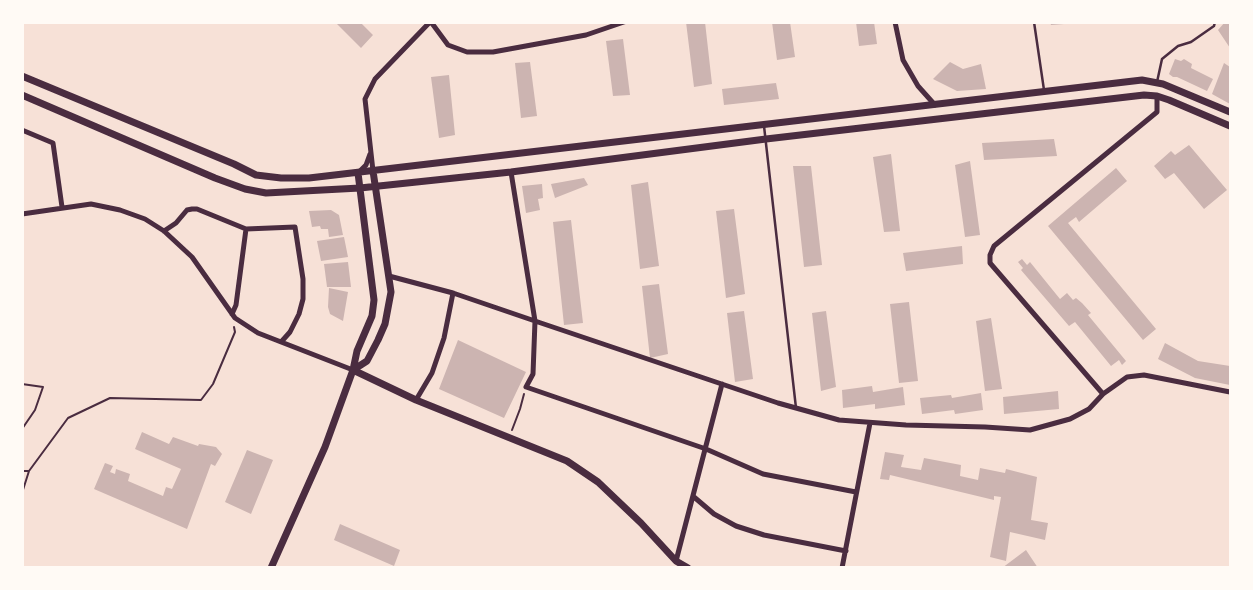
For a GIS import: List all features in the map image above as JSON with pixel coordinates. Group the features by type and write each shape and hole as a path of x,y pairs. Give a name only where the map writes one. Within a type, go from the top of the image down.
{"street":[{"path":"354,370 368,361 385,324 391,292 373,171 365,99 375,79 431,22 448,45 467,52 493,52 586,35 624,22"},
{"path":"895,22 903,60 918,86 934,105"},
{"path":"22,76 225,160 256,175 281,178 309,178 358,173 1142,80 1157,82 1230,112"},
{"path":"1103,394 990,263 990,255 994,246 1157,112 1157,82"},
{"path":"22,95 215,178 245,189 266,193 376,187 511,172 766,139 1144,96 1157,96 1230,126"},
{"path":"22,130 53,143 62,207"},
{"path":"358,173 366,165 371,151"},
{"path":"511,172 535,321 533,374 526,387 706,449 762,474 856,492"},
{"path":"271,568 325,447 354,370 357,351 372,316 374,300 358,173"},
{"path":"22,214 91,204 120,210 164,230 192,258 235,318 258,333 354,370 416,400 567,461 598,482 641,523 675,564 688,568"},
{"path":"164,230 176,223 188,210 192,209 197,209 246,229 295,227 303,279 303,299 299,314 290,332 282,341"},
{"path":"232,314 236,305 246,229"},
{"path":"389,276 453,293 722,384 840,420 1030,430 1070,419 1089,409 1103,394 1127,377 1144,375 1230,392"},
{"path":"416,400 432,373 444,338 453,293"},
{"path":"675,564 722,384"},
{"path":"842,568 870,423"},
{"path":"694,497 714,514 736,526 764,535 846,551"}],"lane":[{"path":"1034,22 1044,92"},
{"path":"1157,82 1162,59 1178,46 1191,42 1214,26 1215,22"},
{"path":"764,125 796,408"}],"path":[{"path":"22,493 29,471 68,418 110,398 201,400 213,384 235,332 232,314"},
{"path":"22,384 43,387 35,410 22,429"},
{"path":"512,431 526,387"},
{"path":"22,470 29,471"}],"building":[{"path":"335,22 360,22 373,35 361,48"},
{"path":"686,22 705,22 712,84 694,87"},
{"path":"772,22 790,22 795,57 777,60"},
{"path":"856,22 874,22 877,44 859,46"},
{"path":"1050,22 1064,22 1064,24 1051,25"},
{"path":"1225,22 1230,22 1230,48 1218,30"},
{"path":"623,39 630,95 613,96 606,41"},
{"path":"1175,59 1181,61 1184,59 1192,64 1191,68 1213,79 1207,91 1169,74"},
{"path":"530,62 537,116 521,118 515,63"},
{"path":"950,62 963,69 981,64 986,89 957,91 933,79"},
{"path":"1224,63 1230,67 1230,104 1212,94"},
{"path":"449,75 455,135 439,138 431,77"},
{"path":"776,83 779,99 724,105 722,89"},
{"path":"1054,139 1057,156 984,160 982,143"},
{"path":"1189,145 1227,190 1204,209 1174,173 1165,179 1154,166 1171,151 1175,155"},
{"path":"891,154 900,231 884,232 873,157"},
{"path":"970,161 980,235 965,237 955,165"},
{"path":"793,166 811,166 822,265 804,267"},
{"path":"1116,168 1127,181 1079,222 1076,217 1068,223 1156,329 1143,340 1048,226"},
{"path":"584,178 588,185 555,198 551,184"},
{"path":"648,182 659,266 640,269 631,185"},
{"path":"542,184 543,198 538,199 540,210 526,213 522,186"},
{"path":"734,209 745,294 726,298 716,211"},
{"path":"331,210 339,215 343,235 329,237 328,229 321,229 320,226 312,227 309,211"},
{"path":"571,220 583,323 564,325 553,222"},
{"path":"344,237 348,257 321,261 317,241"},
{"path":"962,246 963,264 906,271 903,253"},
{"path":"1022,259 1027,265 1030,262 1060,299 1067,293 1073,300 1076,298 1082,303 1091,313 1088,315 1126,361 1122,365 1119,360 1111,366 1075,322 1069,326 1021,270 1023,268 1018,262"},
{"path":"348,262 351,287 327,287 324,264"},
{"path":"659,284 668,354 650,358 642,286"},
{"path":"329,288 348,292 343,321 330,314 328,307"},
{"path":"909,302 918,381 899,383 890,304"},
{"path":"744,311 753,379 735,382 727,313"},
{"path":"826,311 836,387 821,391 812,313"},
{"path":"991,318 1002,389 985,391 976,321"},
{"path":"458,340 526,372 504,418 439,389"},
{"path":"1165,343 1198,361 1230,366 1230,385 1195,378 1158,359"},
{"path":"872,386 873,392 903,387 905,405 875,409 875,404 843,408 842,390"},
{"path":"1058,391 1059,409 1004,414 1003,397"},
{"path":"981,393 983,410 955,414 954,410 922,414 920,398 951,395 952,398"},
{"path":"142,432 169,444 173,437 198,446 199,444 216,447 222,454 215,466 211,464 187,529 94,489 105,463 113,466 110,472 115,474 116,469 130,474 128,481 163,496 166,487 172,489 181,469 135,449"},
{"path":"247,450 273,460 251,514 225,502"},
{"path":"885,452 904,455 901,467 921,470 924,458 961,465 960,476 978,480 980,468 1005,473 1006,469 1037,477 1031,520 1048,523 1045,540 1010,532 1006,561 990,557 1001,497 994,496 994,500 890,475 889,480 880,479"},
{"path":"340,524 400,550 394,566 334,540"},
{"path":"1026,550 1038,568 1002,568"}]}
